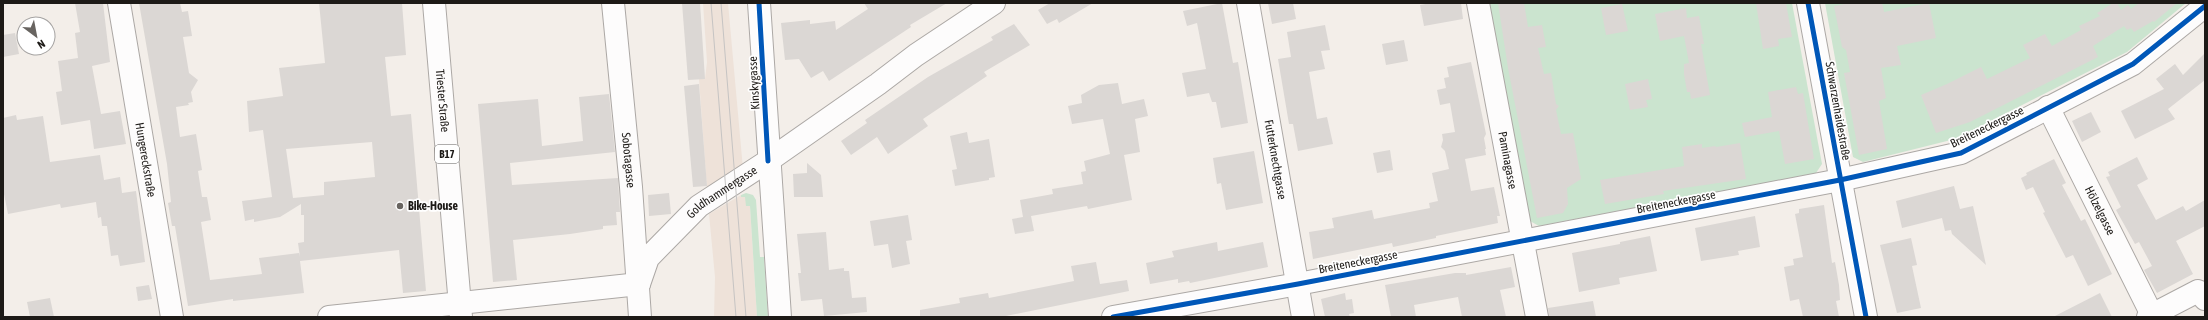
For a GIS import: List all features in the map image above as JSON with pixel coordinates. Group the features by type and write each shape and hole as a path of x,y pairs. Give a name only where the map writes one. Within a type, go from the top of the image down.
{"street":[{"name":"Hungereckstraße","path":"119,3 172,317"},
{"name":"Triester Straße","path":"434,3 460,311"},
{"name":"Sobotagasse","path":"613,3 639,284 640,317"},
{"name":"Kinskygasse","path":"759,3 768,161 780,317"},
{"name":"Goldhammergasse","path":"639,284 648,258 688,215 714,195 768,161 878,84 916,55 994,3"},
{"name":"Futterknechtgasse","path":"1248,3 1304,317"},
{"name":"Paminagasse","path":"1478,3 1537,317"},
{"name":"Schwarzenhaidestraße","path":"1808,3 1866,317"},
{"name":"Breiteneckergasse","path":"1113,317 1298,284 1840,180 1961,153 2133,64 2205,6"},
{"name":"Hölzelgasse","path":"2048,107 2150,316"},
{"path":"329,317 460,311 639,284"},
{"path":"2150,316 2198,291 2205,299"}],"shaded area":[{"path":"703,3 728,3 743,169 707,189 699,79 705,79 707,62"},
{"path":"741,195 741,197 745,197 750,206 757,317 714,317 715,277 709,214"}],"green space":[{"path":"1489,3 1792,3 1822,164 1816,173 1539,226 1530,221"},
{"path":"1825,3 2186,3 2127,52 1955,139 1863,162 1853,157"},
{"path":"746,193 753,195 756,200 760,257 764,257 768,317 757,317 750,206 746,206 745,197 741,197 741,195"}],"building":[{"path":"75,3 103,3 110,62 92,66 101,114 120,111 126,144 94,149 90,120 61,125 56,92 62,91 58,61 78,58 75,33 80,32"},
{"path":"139,3 180,3 182,12 188,11 192,36 183,37 189,73 198,80 191,92 193,102 188,103 189,105 176,107 180,137 196,134 202,170 198,171 202,197 207,197 211,220 201,222 210,280 262,274 259,258 299,253 300,257 298,243 304,242 304,215 301,215 301,204 280,217 254,222 254,219 245,221 242,201 272,197 263,130 249,132 247,101 283,96 279,68 325,63 319,3 402,3 406,55 385,57 391,116 411,114 426,291 403,293 399,250 300,261 304,293 233,301 233,299 188,306 175,226 172,226 168,203 171,202 167,164","holes":["372,142 375,177 324,182 324,195 293,198 286,149"]},
{"path":"682,3 700,3 705,79 688,80"},
{"path":"864,3 947,3 910,25 911,27 829,81 823,71 811,78 799,59 785,60 781,23 810,20 810,24 835,21 836,30 868,9"},
{"path":"1050,3 1093,3 1059,23 1057,19 1047,24 1038,10"},
{"path":"1222,3 1233,63 1238,62 1248,123 1221,128 1216,102 1212,102 1209,93 1187,97 1182,73 1206,69 1197,23 1187,26 1183,11"},
{"path":"1268,3 1293,3 1296,19 1272,24"},
{"path":"1431,3 1461,3 1463,19 1424,26 1420,5"},
{"path":"1498,3 1524,3 1528,27 1542,25 1546,47 1538,48 1544,74 1551,73 1556,104 1559,106 1556,110 1561,134 1573,133 1581,179 1567,188 1568,204 1563,213 1537,218 1508,68"},
{"path":"1756,3 1786,3 1792,37 1778,39 1779,46 1763,49"},
{"path":"1850,3 1882,3 1884,12 1929,3 1936,38 1897,46 1901,65 1881,68 1886,98 1879,101 1887,149 1859,155 1844,73 1850,72 1846,50 1842,47 1834,6"},
{"path":"2113,3 2117,3 2121,10 2128,5 2131,9 2139,3 2177,3 2154,22 2153,21 2134,32 2131,28 2127,30 2124,26 2093,46 2098,57 1970,122 1936,133 1921,95 1981,67 1987,79 2030,58 2023,45 2045,34 2052,46 2081,30 2079,26 2100,16 2097,13"},
{"path":"1622,4 1628,31 1606,35 1601,8"},
{"path":"1686,8 1687,18 1699,16 1704,44 1701,44 1710,95 1691,99 1690,92 1687,92 1684,74 1684,64 1689,63 1684,36 1660,41 1655,14"},
{"path":"1014,24 1030,45 984,72 987,76 923,119 928,126 888,154 877,137 851,155 841,141 867,123 865,120 928,77 993,40 991,37"},
{"path":"1325,25 1330,50 1321,51 1325,69 1309,72 1317,119 1327,117 1333,144 1298,151 1293,124 1289,124 1278,59 1291,57 1287,32"},
{"path":"15,33 16,55 3,57 3,35"},
{"path":"1404,40 1408,61 1386,65 1382,44"},
{"path":"2205,53 2205,80 2168,109 2175,119 2135,139 2121,111 2164,89 2156,79 2175,64 2183,75"},
{"path":"1471,62 1486,134 1484,138 1486,155 1465,159 1471,191 1494,187 1500,216 1497,216 1498,223 1393,247 1392,243 1313,259 1309,232 1334,228 1332,218 1372,210 1374,219 1430,208 1429,203 1438,201 1432,173 1449,169 1445,151 1441,147 1443,140 1442,134 1455,132 1450,103 1440,105 1437,90 1446,88 1444,78 1449,77 1447,67"},
{"path":"1648,79 1652,99 1646,100 1648,107 1630,110 1625,84"},
{"path":"1118,83 1122,104 1144,99 1148,116 1135,119 1140,152 1124,155 1132,200 1088,209 1087,206 1031,216 1034,231 1015,234 1012,219 1023,217 1020,200 1053,194 1052,189 1083,184 1081,172 1086,171 1084,161 1110,154 1103,119 1072,124 1068,106 1082,103 1081,95 1099,85"},
{"path":"699,84 707,186 693,187 684,86"},
{"path":"1796,87 1798,94 1803,93 1814,159 1785,164 1779,131 1745,137 1742,123 1772,117 1768,92"},
{"path":"609,94 615,152 510,163 512,185 618,178 620,212 616,212 617,225 603,226 603,229 570,234 513,240 517,280 493,282 478,104 538,99 542,146 583,141 579,97"},
{"path":"2091,112 2101,132 2082,142 2072,121"},
{"path":"16,115 17,120 43,116 50,162 100,155 104,180 120,177 122,193 136,191 145,262 120,266 118,255 111,256 107,226 102,226 101,217 98,218 96,202 61,208 60,204 8,214 3,189 3,118"},
{"path":"967,132 969,143 989,139 995,177 989,178 989,180 955,186 952,170 957,169 950,136"},
{"path":"1740,143 1746,179 1663,191 1664,194 1605,204 1600,180 1684,166 1682,147 1702,144 1702,148"},
{"path":"1390,150 1393,170 1377,173 1373,153"},
{"path":"1254,151 1263,203 1226,210 1221,183 1217,184 1213,158"},
{"path":"2137,157 2148,179 2137,185 2156,220 2183,206 2186,211 2205,200 2205,226 2176,241 2193,274 2157,293 2144,270 2152,266 2139,242 2135,244 2116,210 2121,207 2106,177 2110,176 2108,172"},
{"path":"2054,159 2066,183 2062,185 2081,221 2085,219 2112,274 2088,286 2073,255 2066,258 2043,213 2045,212 2033,187 2026,190 2021,178 2027,175 2026,173"},
{"path":"807,163 821,175 823,197 794,197 793,174 807,173"},
{"path":"1954,186 1960,209 1973,206 1986,265 1952,234 1951,230 1945,231 1942,218 1902,228 1896,201"},
{"path":"669,193 671,214 649,216 648,195"},
{"path":"1824,205 1832,263 1835,262 1839,285 1840,300 1836,301 1839,317 1803,317 1799,299 1790,301 1784,267 1794,265 1793,259 1803,257 1795,214 1799,213 1799,209"},
{"path":"908,215 912,240 906,241 910,264 892,268 888,244 874,246 870,221"},
{"path":"1755,216 1760,247 1738,251 1739,255 1701,261 1695,228"},
{"path":"826,232 829,270 844,268 844,271 849,271 852,298 866,297 867,312 824,316 822,299 801,301 798,273 801,273 797,234"},
{"path":"1650,236 1657,271 1619,278 1620,284 1579,292 1572,253 1620,244 1620,242"},
{"path":"1911,238 1917,265 1912,266 1921,308 1897,313 1880,245"},
{"path":"1217,242 1218,251 1263,242 1268,267 1190,283 1189,281 1178,283 1178,279 1150,284 1146,263 1174,257 1172,251"},
{"path":"1096,262 1100,284 1127,280 1129,291 1001,317 920,317 920,310 960,303 959,298 988,293 989,298 1074,281 1071,266"},
{"path":"1511,267 1515,287 1500,290 1506,317 1462,317 1458,297 1414,305 1416,317 1391,317 1385,285 1455,273 1466,273 1466,275"},
{"path":"149,285 152,299 138,301 136,287"},
{"path":"1345,293 1346,300 1352,299 1354,313 1349,314 1350,317 1325,317 1321,299"},
{"path":"2100,293 2112,317 2053,317"},
{"path":"50,298 54,317 30,317 27,302"},
{"path":"1593,301 1596,317 1549,317 1548,308"}],"tram line":[{"path":"711,3 736,317"},
{"path":"721,3 746,317"}],"cycle path":[{"path":"759,3 768,161"},
{"path":"1808,3 1866,317"},
{"path":"1113,317 1298,284 1840,180 1961,153 2133,64 2205,6"}],"place":[{"name":"Bike-House","path":"400,206"}]}
